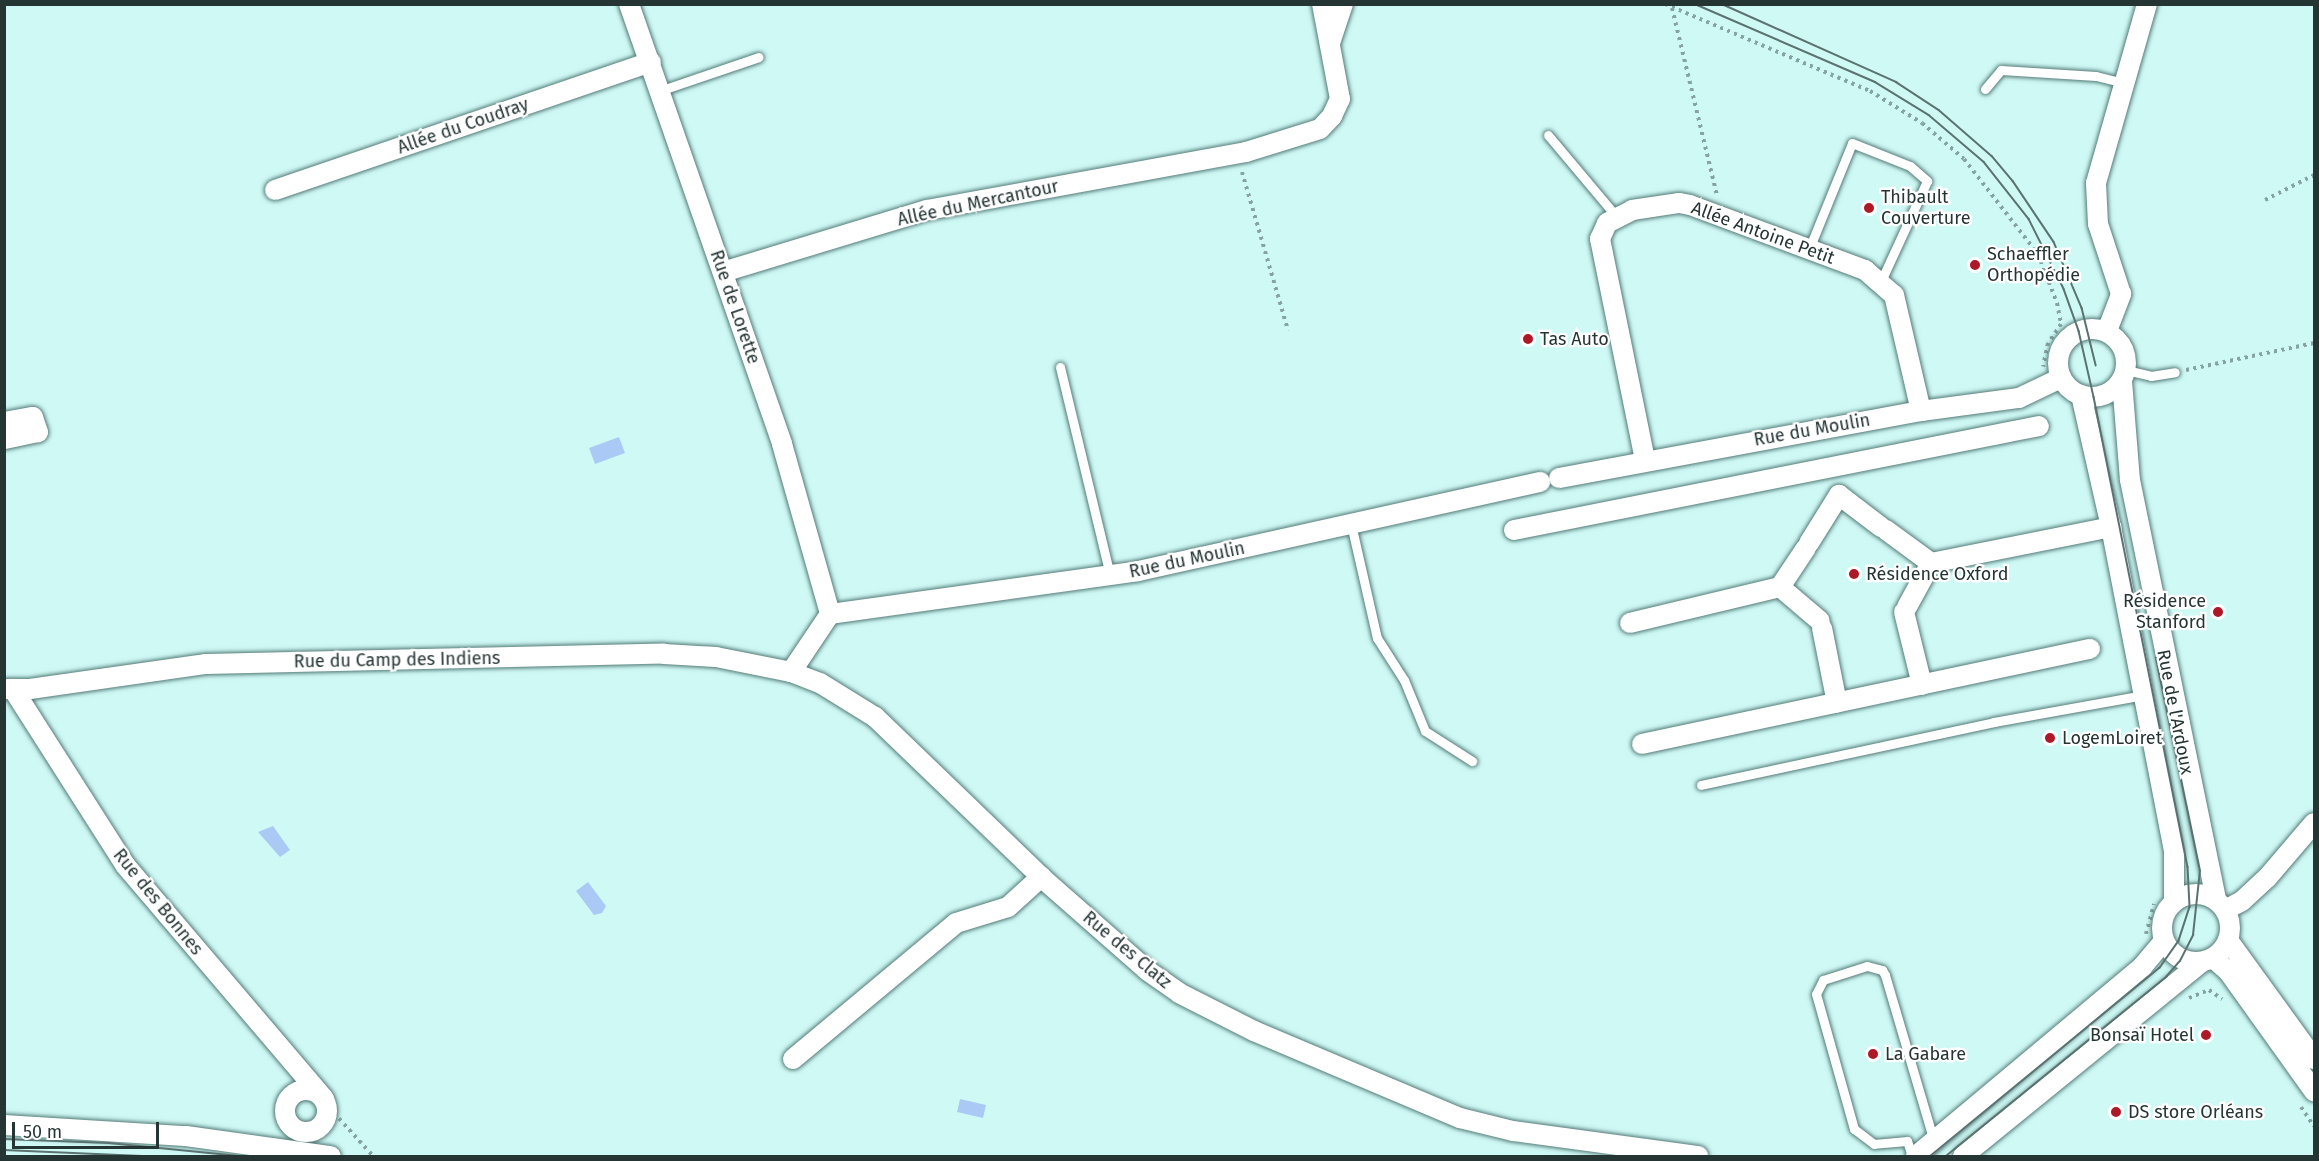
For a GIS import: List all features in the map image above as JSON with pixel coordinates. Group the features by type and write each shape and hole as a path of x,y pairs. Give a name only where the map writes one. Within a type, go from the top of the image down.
{"street":[{"name":"Rue de Lorette","path":"629,4 662,90 782,444 830,614"},
{"name":"Allée du Mercantour","path":"723,272 927,210 1237,154 1320,129 1332,116 1340,99 1322,4"},
{"name":"Allée du Mercantour","path":"1330,43 1343,4"},
{"path":"2108,331 2121,294 2098,224 2095,199 2099,167 2147,4"},
{"name":"Allée du Coudray","path":"275,190 651,63"},
{"name":"Allée Antoine Petit","path":"1616,216 1679,203 1865,270 1894,295 1921,411"},
{"path":"1616,216 1607,223 1600,239 1645,460"},
{"path":"2088,328 2108,331 2125,352 2124,375 2102,396 2081,395 2061,378 2058,356 2069,337 2088,328"},
{"name":"Rue de l'Ardoux","path":"2124,375 2130,480 2220,904"},
{"name":"Rue du Moulin","path":"830,614 1110,576 1645,460 1921,411 2019,398 2061,378"},
{"name":"Rue de l'Ardoux","path":"2081,395 2111,527 2174,852 2174,902"},
{"path":"4,422 33,417 38,432 4,439"},
{"path":"1514,530 2039,426"},
{"path":"1832,467 1839,495 1931,563 2111,527"},
{"path":"1630,622 1780,587 1839,495"},
{"path":"1922,685 1905,609 1931,563"},
{"path":"1780,587 1821,624 1837,703"},
{"path":"790,672 830,614"},
{"path":"1642,744 2090,649"},
{"name":"Rue du Camp des Indiens","path":"9,689 218,663 664,654 716,657 790,672"},
{"name":"Rue des Clatz","path":"790,672 820,683 875,717 1041,877 1179,993 1265,1036 1460,1118 1513,1131 1698,1156"},
{"name":"Rue des Bonnes","path":"9,689 125,865 326,1103"},
{"path":"2314,823 2267,878 2242,901 2220,904 2197,893 2174,902 2163,920 2164,941 2180,958 2207,959 2228,971 2314,1091"},
{"path":"793,1059 956,923 1008,907 1041,877"},
{"path":"1963,1156 2228,940 2231,930 2220,904"},
{"path":"2228,940 2314,1059"},
{"path":"1914,1156 1934,1142 2142,967 2164,941"},
{"path":"4,1125 186,1136 331,1156"}],"lane":[{"path":"662,90 759,57"},
{"path":"1985,89 2001,70 2096,76 2125,83"},
{"path":"1548,135 1616,216"},
{"path":"1809,249 1852,143 1910,166 1927,181 1880,283"},
{"path":"1060,367 1110,576"},
{"path":"2124,375 2151,376 2175,372"},
{"path":"1351,524 1377,638 1404,680 1425,731 1472,761"},
{"path":"1701,785 1994,722 2144,695"},
{"path":"1914,1156 1907,1141 1874,1144 1854,1129 1816,993 1823,980 1867,966 1882,969 1934,1142"}],"path":[{"path":"1672,4 1722,217"},
{"path":"1237,154 1288,330"},
{"path":"2265,200 2314,175"},
{"path":"2175,372 2314,344"},
{"path":"2173,987 2184,1000 2209,990 2228,1007"},
{"path":"2295,1098 2314,1126"},
{"path":"326,1103 374,1156"}],"water":[{"path":"619,437 625,453 595,464 589,448"},
{"path":"273,826 290,850 280,857 258,832"},
{"path":"588,882 606,906 602,913 594,915 576,891"},
{"path":"960,1099 986,1105 983,1118 957,1112"}],"tram line":[{"path":"1695,4 1875,82 1929,115 1984,162 2029,219 2064,289 2079,331 2094,397 2188,867 2190,907 2179,941 2160,968 1931,1156"},
{"path":"1722,4 1896,82 1939,110 1992,156 2013,181 2054,242 2082,308 2096,365"},
{"path":"1946,1156 2166,977 2180,961 2193,935 2200,871 2156,659"},
{"path":"4,1139 109,1143 239,1156"},
{"path":"4,1150 142,1156"}],"place":[{"name":"Thibault Couverture","path":"1869,208"},
{"name":"Schaeffler Orthopédie","path":"1975,265"},
{"name":"Tas Auto","path":"1528,339"},
{"name":"Résidence Oxford","path":"1854,574"},
{"name":"Résidence Stanford","path":"2218,612"},
{"name":"LogemLoiret","path":"2050,738"},
{"name":"Bonsaï Hotel","path":"2206,1035"},
{"name":"La Gabare","path":"1873,1054"},
{"name":"DS store Orléans","path":"2116,1112"}]}
